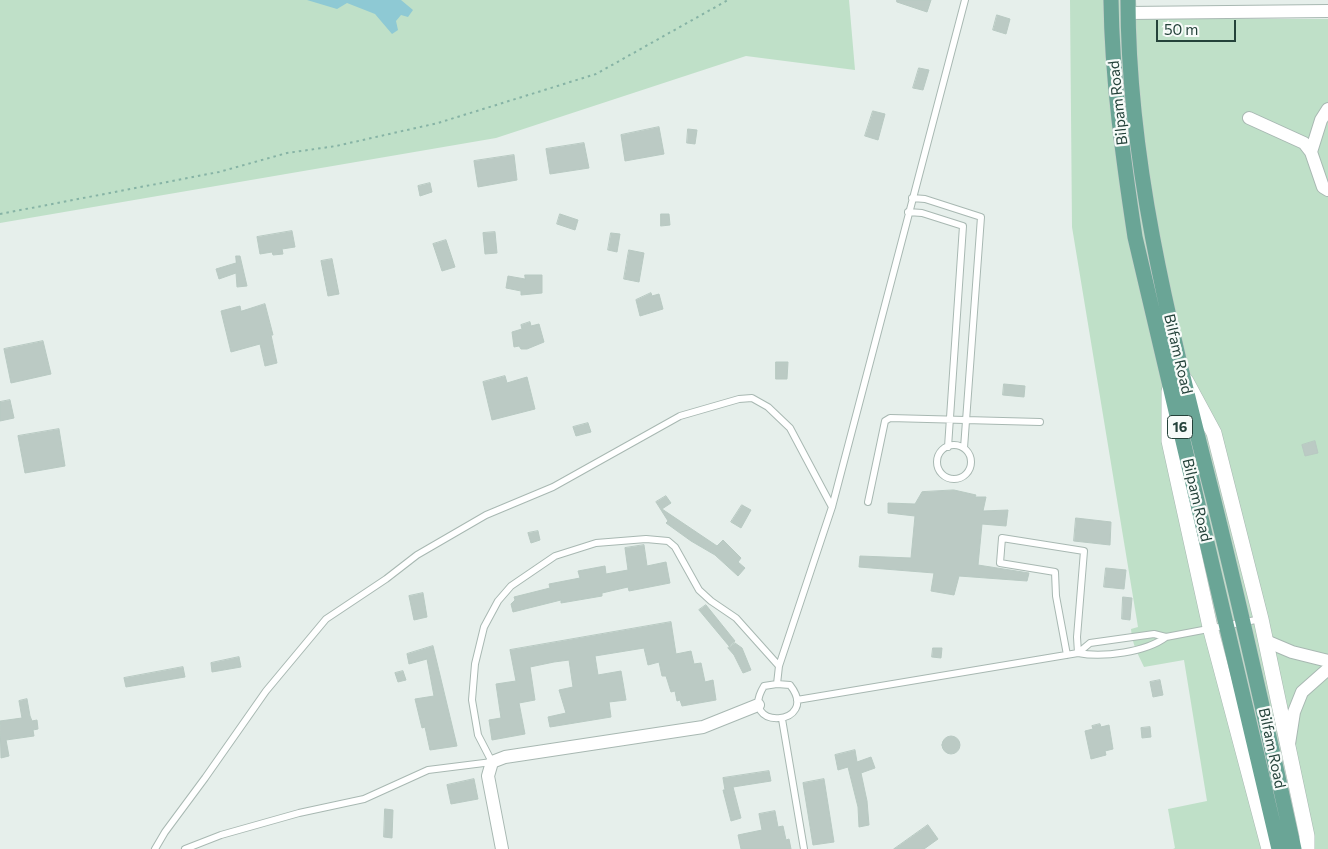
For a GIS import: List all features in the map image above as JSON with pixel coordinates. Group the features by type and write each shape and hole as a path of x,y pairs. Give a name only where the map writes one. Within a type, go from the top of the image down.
{"main road":[{"name":"Bilpam Road","path":"1111,0 1112,38 1125,169 1135,237 1176,380 1227,624 1279,849"},
{"name":"Bilfam Road","path":"1128,6 1127,37 1139,167 1176,380 1244,621 1294,849"}],"street":[{"path":"1128,6 1328,11"},
{"path":"1311,152 1321,120 1328,109"},
{"path":"1249,118 1304,143 1311,152 1323,187 1328,190"},
{"path":"1176,380 1206,415 1214,433 1266,641 1289,746 1308,849"},
{"path":"1176,380 1169,440 1210,627 1269,849"},
{"path":"1266,641 1292,652 1328,661"},
{"path":"1289,746 1294,712 1302,692 1328,669"},
{"path":"502,849 488,776 492,762 505,757 703,727 758,705"}],"lane":[{"path":"777,684 779,666 832,507 908,212 966,0"},
{"path":"912,198 925,199 981,218 964,448 971,460 969,470 961,478 950,479 940,473 937,462 940,452 948,446 955,445 964,448"},
{"path":"908,212 922,213 963,226 948,446"},
{"path":"155,849 165,832 266,691 326,619 386,579 417,555 477,520 553,488 680,416 739,399 752,398 768,407 790,428 832,507"},
{"path":"868,502 885,421 897,416 1040,422"},
{"path":"1068,655 1056,596 1055,572 1000,562 1002,538 1084,551 1077,637 1078,653"},
{"path":"186,849 221,835 299,813 364,799 428,770 492,762 478,735 472,700 476,664 484,627 498,601 511,586 555,556 596,543 646,539 668,541 675,547 699,590 711,602 736,618 779,666"},
{"path":"797,700 1078,653 1092,656 1135,650 1154,646 1166,637 1210,627 1261,619"},
{"path":"1078,653 1090,644 1154,634 1166,637"},
{"path":"777,684 790,685 795,692 797,700 795,709 790,716 782,719 772,719 763,714 758,705 759,695 764,686 777,684"},
{"path":"782,719 804,849"}],"path":[{"path":"0,214 219,172 287,153 355,143 438,123 596,74 728,0"}],"green space":[{"path":"0,0 849,0 855,70 746,56 496,138 0,223"},
{"path":"1070,0 1136,0 1137,19 1328,19 1328,849 1173,849 1175,848 1168,809 1207,801 1184,660 1144,667 1136,649 1131,629 1138,627 1072,227"}],"water":[{"path":"307,0 401,0 413,10 408,17 401,15 396,21 398,30 392,34 375,14 347,3 337,9"}],"building":[{"path":"897,0 931,0 927,12 897,2"},
{"path":"997,15 1010,19 1006,34 993,30"},
{"path":"919,68 929,70 923,90 913,88"},
{"path":"873,111 885,114 878,140 865,136"},
{"path":"659,127 664,154 625,161 621,135"},
{"path":"688,129 697,130 695,144 687,143"},
{"path":"584,143 589,168 550,174 546,149"},
{"path":"514,155 517,180 478,187 474,161"},
{"path":"430,183 432,192 420,196 418,186"},
{"path":"560,214 578,220 575,230 557,224"},
{"path":"661,214 669,214 670,225 661,226"},
{"path":"292,231 295,247 282,249 283,254 273,255 272,252 260,254 257,237"},
{"path":"495,232 497,253 485,254 483,233"},
{"path":"611,233 620,234 617,252 608,250"},
{"path":"446,240 455,267 442,271 433,244"},
{"path":"629,250 644,253 639,282 624,279"},
{"path":"236,256 240,256 247,286 237,287 236,273 219,279 216,269 236,263"},
{"path":"332,259 339,294 328,296 321,261"},
{"path":"525,275 542,275 542,293 521,295 521,291 506,288 508,276 525,279"},
{"path":"651,293 652,296 659,294 663,309 640,316 636,300"},
{"path":"265,304 273,335 271,335 277,363 265,366 260,344 231,352 221,311 240,306 241,311"},
{"path":"530,322 531,326 539,324 544,342 527,349 521,349 519,346 514,347 512,332 522,329 521,325"},
{"path":"43,341 51,374 11,383 4,349"},
{"path":"776,362 788,362 787,379 776,379"},
{"path":"505,376 507,383 527,377 535,409 492,420 483,382"},
{"path":"1004,384 1025,386 1024,397 1003,395"},
{"path":"10,400 14,418 0,421 0,402"},
{"path":"588,423 591,432 576,436 573,427"},
{"path":"59,429 65,466 25,473 18,436"},
{"path":"1315,441 1318,453 1305,456 1302,445"},
{"path":"954,490 976,495 975,497 986,497 983,511 1008,510 1006,526 982,524 978,565 1029,573 1027,581 959,576 954,595 931,591 934,573 859,567 860,556 911,558 915,516 888,513 888,503 915,504 922,492"},
{"path":"666,496 671,503 662,509 717,546 723,540 741,558 738,562 745,568 738,576 715,555 666,523 668,521 656,502"},
{"path":"742,505 751,510 741,528 731,522"},
{"path":"1076,518 1111,522 1110,545 1074,541"},
{"path":"538,531 540,540 531,543 528,533"},
{"path":"644,545 647,566 666,562 670,583 629,591 628,587 602,593 602,596 561,603 561,600 513,612 511,604 515,600 514,597 550,588 549,584 580,578 578,571 605,566 606,574 628,570 625,548"},
{"path":"1106,568 1126,570 1124,589 1104,587"},
{"path":"423,593 427,617 414,620 409,596"},
{"path":"1123,597 1132,598 1130,620 1122,619"},
{"path":"706,605 735,641 729,646 699,610"},
{"path":"671,622 676,654 691,651 694,664 701,663 705,682 713,680 716,700 682,706 680,700 677,701 675,691 671,692 666,676 662,676 659,662 648,665 644,648 595,656 598,675 621,671 626,700 609,702 611,717 550,727 548,717 566,713 559,690 573,687 569,660 554,662 530,667 535,700 519,703 525,734 492,740 489,720 501,718 496,684 516,681 510,650"},
{"path":"735,643 742,648 751,670 743,673 734,655 728,648"},
{"path":"433,646 457,746 430,750 425,727 422,728 415,699 434,696 427,659 409,664 407,654"},
{"path":"933,648 942,648 941,658 932,657"},
{"path":"239,657 241,667 212,672 211,663"},
{"path":"183,667 185,677 126,687 124,678"},
{"path":"403,671 406,680 398,682 395,673"},
{"path":"1160,680 1163,695 1153,697 1150,682"},
{"path":"27,699 30,716 32,721 37,720 38,729 33,730 34,736 6,740 9,756 1,758 0,721 22,718 19,701"},
{"path":"1100,724 1101,727 1109,725 1113,749 1105,751 1106,755 1091,759 1085,731 1093,729 1092,726"},
{"path":"1150,727 1151,737 1142,738 1141,728"},
{"path":"951,736 957,739 960,745 957,751 951,754 945,751 942,745 945,739"},
{"path":"855,750 857,762 871,757 875,768 861,773 867,801 869,825 859,827 858,807 848,767 838,770 835,755"},
{"path":"769,771 771,781 733,787 741,818 731,821 723,790 725,790 723,778"},
{"path":"474,779 478,799 451,804 447,785"},
{"path":"824,779 834,842 813,845 803,783"},
{"path":"385,809 393,810 392,838 384,837"},
{"path":"775,811 778,827 783,826 786,840 789,839 791,849 741,849 738,835 762,830 759,814"},
{"path":"928,825 938,839 924,849 894,849"}]}
